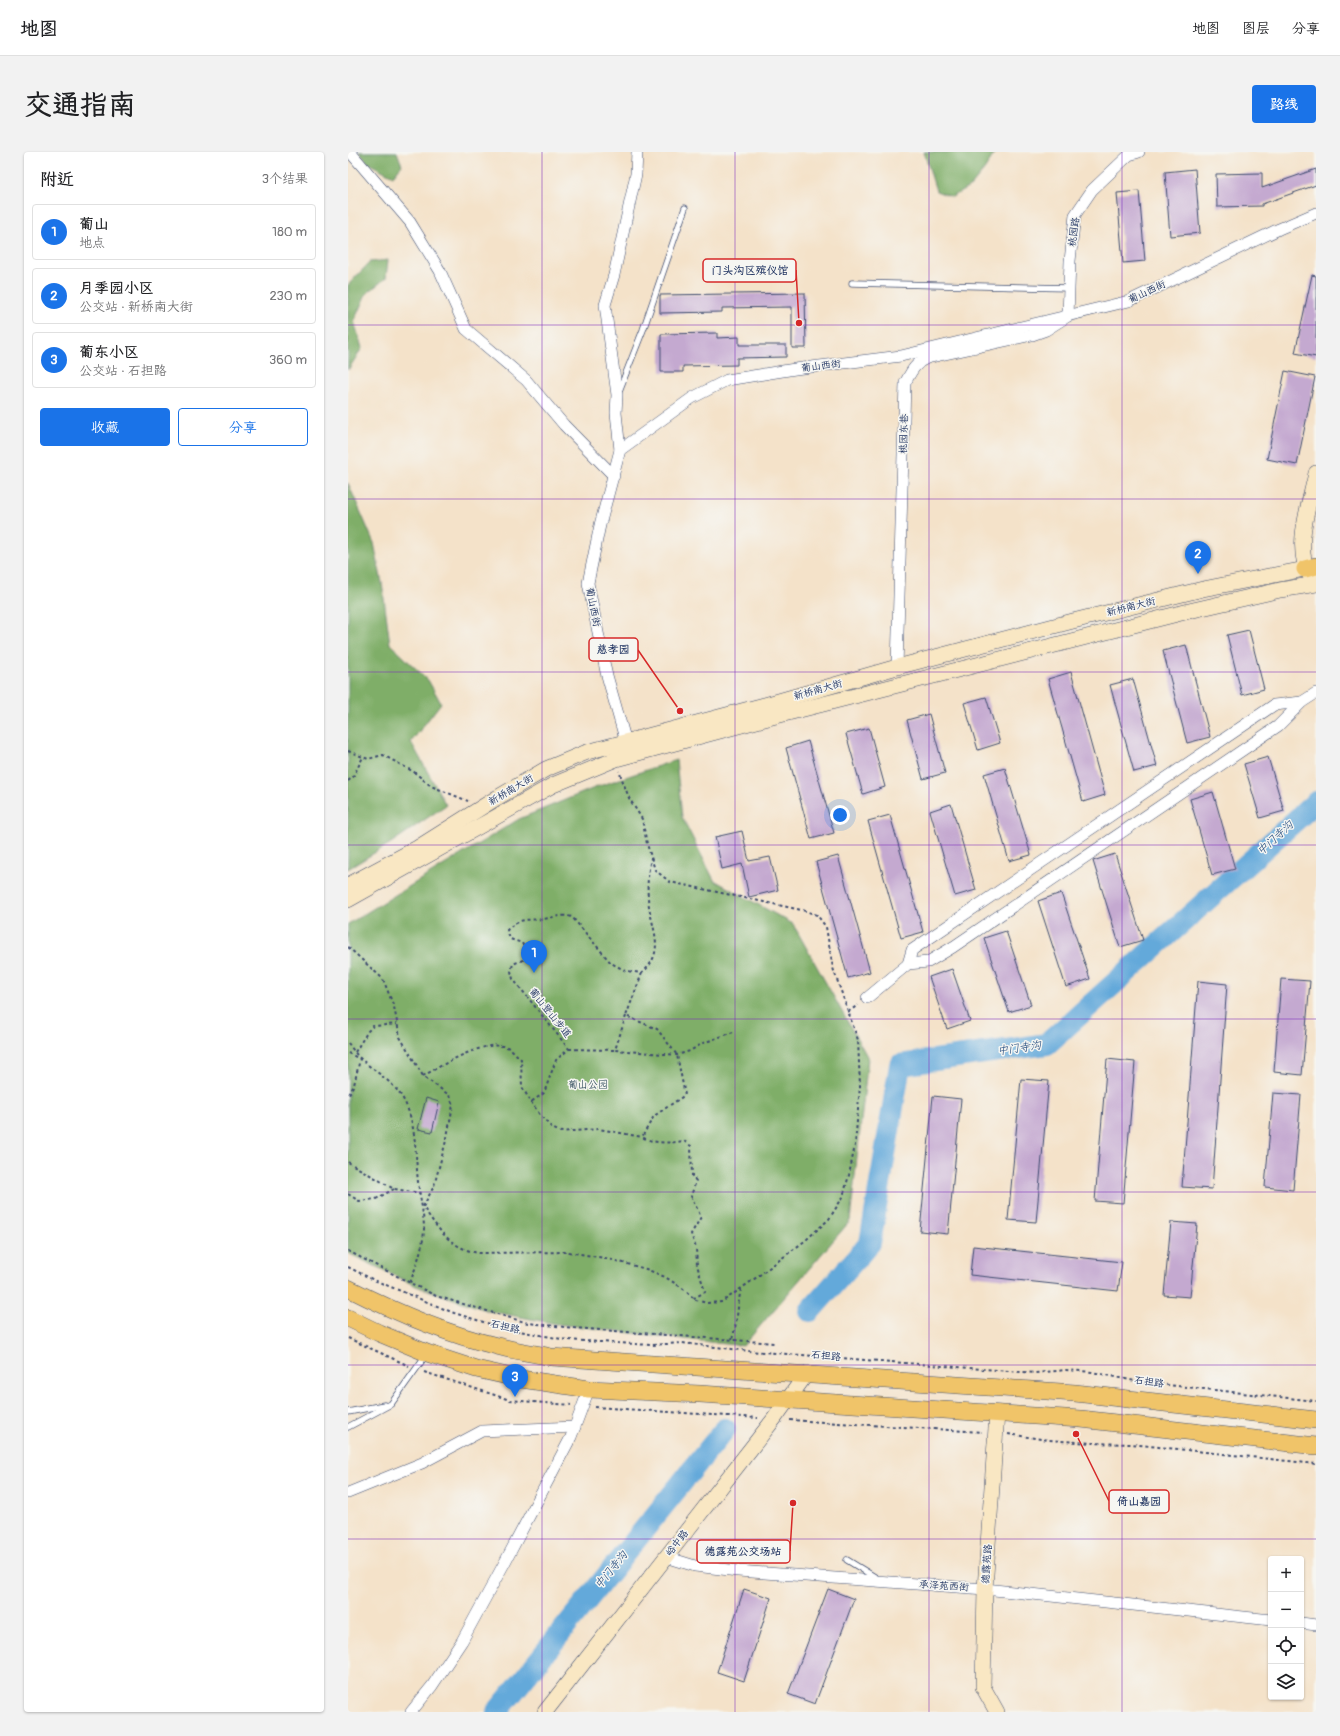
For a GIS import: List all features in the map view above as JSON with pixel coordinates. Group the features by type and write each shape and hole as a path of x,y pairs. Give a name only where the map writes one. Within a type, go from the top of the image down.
{"main road":[{"path":"1316,474 1302,540 1316,584"},
{"name":"新桥南大街","path":"348,885 418,848 480,810 495,799 546,769 587,752 768,704 897,667 1204,589 1311,568"},
{"name":"新桥南大街","path":"348,900 553,785 616,759 772,717 1189,611 1280,590 1316,584"},
{"name":"石担路","path":"348,1288 387,1307 447,1332 496,1346 551,1357 807,1373 1075,1393 1316,1420"},
{"path":"348,1318 427,1353 476,1369 521,1379 589,1388 1082,1419 1316,1446"},
{"name":"峪中路","path":"545,1712 774,1419 807,1373"},
{"name":"德露苑路","path":"997,1413 985,1589 983,1687 997,1712"}],"street":[{"path":"350,152 410,222 440,271 466,329 526,380 564,425 614,476"},
{"path":"620,450 616,413 618,396 605,304 614,275 636,174 637,152"},
{"name":"桃园路","path":"1068,316 1075,215 1092,190 1129,155 1139,152"},
{"name":"葡山西街","path":"626,742 606,672 588,583 600,526 620,450 692,398 727,380 795,369 901,356 1129,301 1279,229 1316,213"},
{"name":"桃园东巷","path":"897,667 905,383 918,362 927,358 1032,335 1046,330 1068,316"},
{"path":"867,998 908,964 928,962 953,947 1278,726 1302,702 1316,693"},
{"path":"908,964 912,950 1274,705 1302,702"},
{"path":"411,1712 432,1686 462,1641 509,1555 575,1426 589,1388"},
{"path":"348,1493 422,1463 482,1431 575,1426"},
{"name":"承泽苑西街","path":"666,1557 695,1566 738,1571 985,1589 1268,1620"},
{"path":"1304,1623 1316,1625"}],"lane":[{"path":"618,396 643,330 685,208"},
{"path":"852,283 1069,288"},
{"path":"348,1427 391,1404 427,1353"},
{"path":"348,1412 391,1404"},
{"path":"848,1560 882,1581"}],"path":[{"path":"348,751 368,759 383,755 414,772 431,786 465,799 480,810"},
{"path":"348,782 353,777 363,757"},
{"path":"613,773 626,769"},
{"path":"423,1207 440,1232 455,1246 468,1252 568,1252 605,1258 646,1269 665,1277 681,1287 694,1298 707,1303 722,1302 800,1244 829,1219 843,1196 855,1145 860,1086 858,1040 833,968 826,928 817,915 806,911 670,882 656,870 651,857 642,820 629,798 619,771"},
{"path":"615,1050 642,973 654,960 657,944 648,899 647,876 651,857"},
{"name":"葡山登山步道","path":"569,1049 513,979 510,971 513,964 523,960 526,952 522,943 510,939 507,930 514,923 528,918 543,919 563,915 572,917 611,963 626,971 642,973"},
{"path":"348,947 383,979 394,1007 400,1037 423,1076 449,1095 453,1105 447,1138 434,1186 423,1207"},
{"path":"626,1016 657,1029 677,1055 685,1094 654,1116 642,1137"},
{"path":"355,1052 368,1031 373,1026 397,1024"},
{"name":"葡山登山步道","path":"531,1102 544,1093 556,1060 569,1049 615,1050 677,1055 690,1051 703,1043 736,1031"},
{"path":"348,1043 360,1059 354,1085 348,1098"},
{"path":"423,1076 456,1058 484,1048 494,1045 510,1048 521,1059 522,1087 540,1115 552,1128 560,1132 599,1129 642,1137 650,1141 671,1143 684,1141 691,1146 692,1176 696,1182 691,1196 701,1217 691,1234 696,1248 697,1265 705,1292 694,1298"},
{"path":"348,1053 360,1059 389,1081 400,1094 409,1112 423,1207 424,1231 418,1260 410,1283"},
{"path":"348,1162 394,1189 420,1193"},
{"path":"348,1194 359,1201 376,1199 394,1189"},
{"path":"348,1251 436,1296 528,1323 574,1328 774,1342"},
{"name":"石担路","path":"348,1267 374,1280 454,1313 503,1328 567,1340 650,1345 682,1343 749,1351 1035,1373 1066,1370 1140,1382 1316,1401"},
{"path":"732,1339 737,1324 738,1301 741,1289"},
{"path":"348,1338 416,1369 510,1400 774,1419 996,1432 1048,1440 1131,1444 1316,1464"}],"green space":[{"path":"359,152 397,152 402,165 393,176 368,163"},
{"path":"924,152 995,152 985,169 971,186 952,197 936,191"},
{"path":"388,260 386,278 366,294 354,321 362,348 348,370 348,285 370,262"},
{"path":"348,483 374,543 382,583 390,644 428,680 441,703 411,742 446,805 394,841 348,869"},
{"name":"葡山公园","path":"676,760 682,817 714,880 793,924 868,1058 850,1221 743,1346 557,1324 489,1311 416,1286 348,1253 348,924 519,819 599,786"}],"building":[{"path":"1195,169 1200,233 1170,236 1165,172"},
{"path":"1316,169 1316,185 1262,204 1262,206 1217,207 1216,174 1262,173 1262,188"},
{"path":"1139,191 1145,261 1123,263 1117,193"},
{"path":"1312,275 1316,276 1316,357 1295,353"},
{"path":"805,293 806,348 792,348 792,307 722,308 722,312 660,313 660,295"},
{"path":"717,333 717,338 739,337 739,345 786,345 786,357 737,358 737,365 683,366 683,372 661,372 661,334"},
{"path":"1285,371 1315,377 1297,465 1267,459"},
{"path":"1249,630 1264,689 1242,695 1227,635"},
{"path":"1186,645 1210,737 1187,743 1163,651"},
{"path":"1071,672 1105,795 1083,802 1048,679"},
{"path":"1133,679 1157,766 1134,772 1110,685"},
{"path":"986,697 1000,743 978,750 964,703"},
{"path":"929,714 945,773 923,779 907,720"},
{"path":"869,728 885,787 863,794 846,734"},
{"path":"808,741 834,833 811,839 786,748"},
{"path":"1268,757 1284,811 1260,818 1244,764"},
{"path":"1005,768 1031,855 1009,861 984,774"},
{"path":"1213,792 1235,869 1212,875 1190,799"},
{"path":"951,804 976,890 955,896 930,811"},
{"path":"890,815 923,932 901,938 868,821"},
{"path":"742,831 749,861 770,857 778,890 749,897 742,864 722,869 715,837"},
{"path":"1115,854 1143,940 1120,947 1093,861"},
{"path":"838,856 870,972 848,978 816,862"},
{"path":"1061,893 1090,979 1066,987 1038,901"},
{"path":"1006,931 1031,1005 1009,1012 984,938"},
{"path":"952,969 970,1021 947,1029 929,977"},
{"path":"1281,979 1310,981 1302,1075 1274,1072"},
{"path":"1198,981 1227,984 1212,1189 1182,1187"},
{"path":"1107,1059 1135,1062 1123,1203 1095,1201"},
{"path":"1021,1079 1049,1081 1036,1222 1008,1220"},
{"path":"1273,1093 1301,1095 1293,1190 1265,1187"},
{"path":"933,1096 961,1099 948,1234 920,1231"},
{"path":"426,1098 439,1102 432,1132 418,1129"},
{"path":"1171,1222 1197,1224 1190,1297 1164,1295"},
{"path":"973,1246 1122,1262 1118,1291 970,1275"},
{"path":"744,1589 771,1598 744,1681 717,1672"},
{"path":"828,1589 854,1599 815,1704 788,1694"}],"waterway":[{"name":"中门寺沟","path":"810,1311 870,1243 900,1065 1047,1044 1316,802"},
{"name":"中门寺沟","path":"497,1712 725,1429"}],"place":[{"name":"门头沟区殡仪馆","path":"799,323"},
{"name":"月季园小区","path":"1198,574"},
{"name":"慈孝园","path":"680,711"},
{"name":"葡山","path":"534,973"},
{"name":"葡东小区","path":"515,1397"},
{"name":"倚山嘉园","path":"1076,1434"},
{"name":"德露苑公交场站","path":"793,1503"}]}
